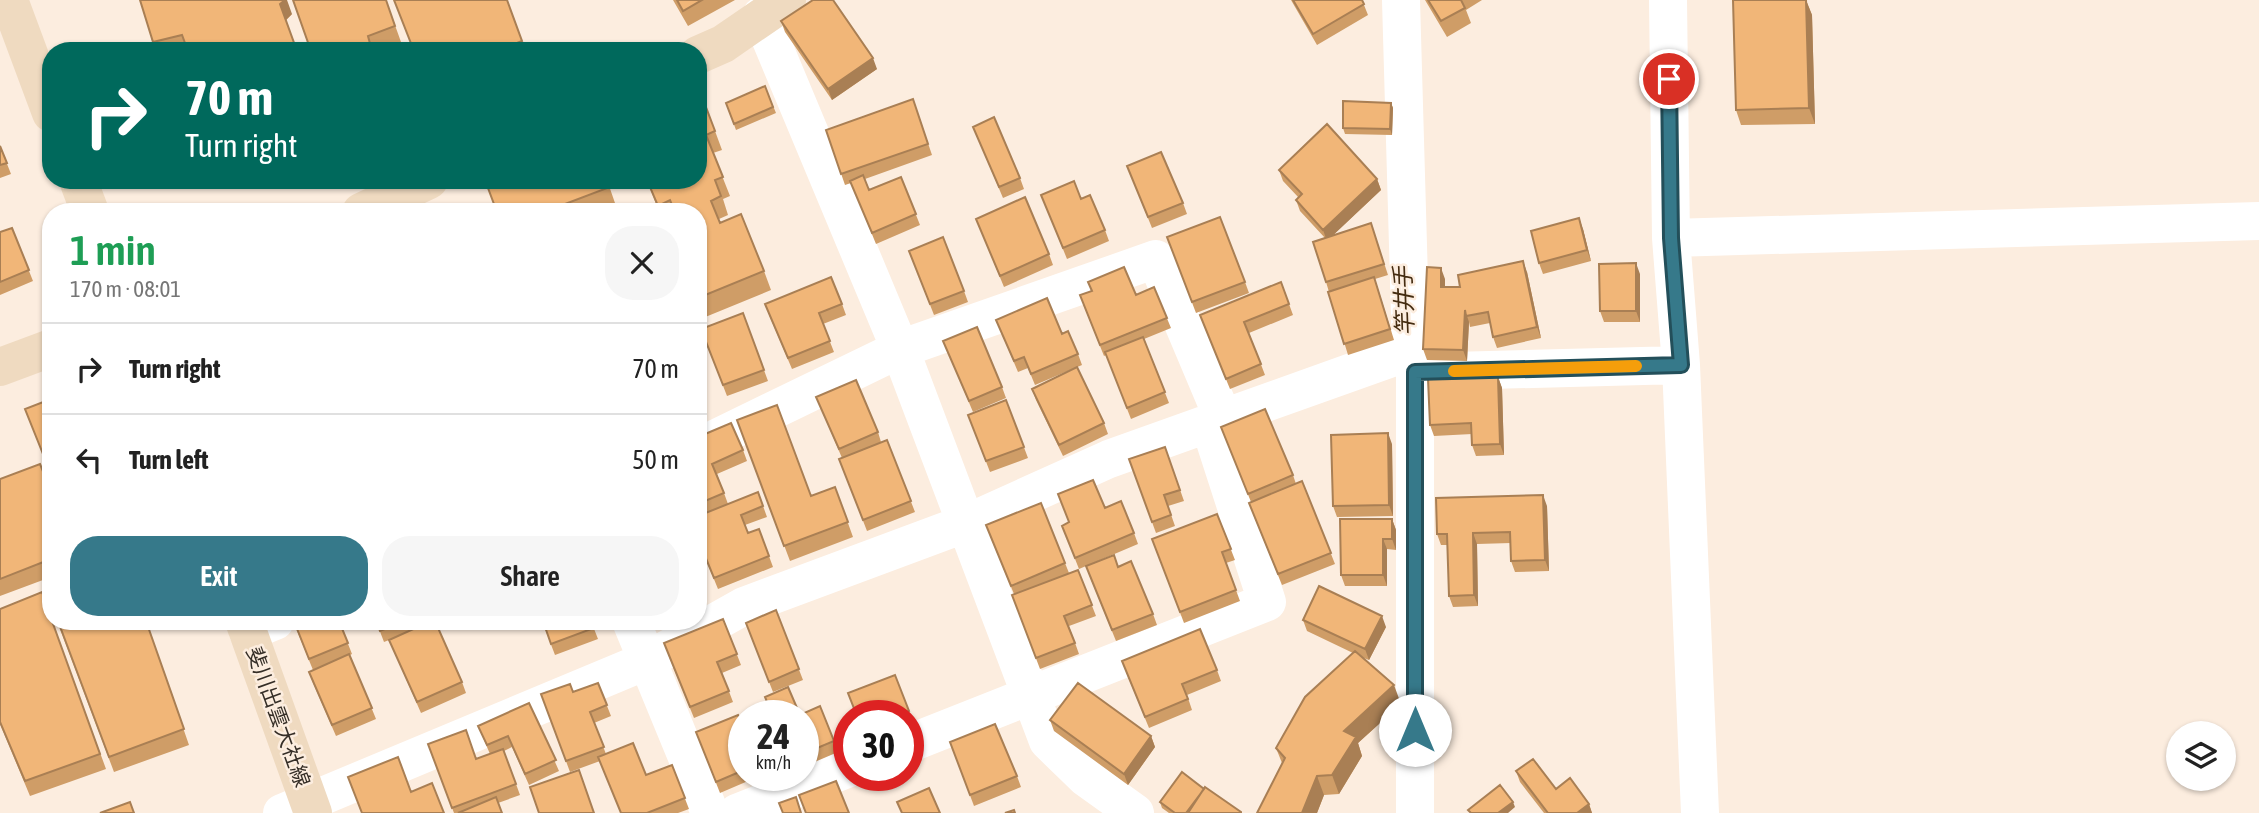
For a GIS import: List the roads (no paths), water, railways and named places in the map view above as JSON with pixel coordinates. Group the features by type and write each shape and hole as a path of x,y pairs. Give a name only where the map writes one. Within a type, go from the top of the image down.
{"main road":[{"path":"9,0 42,89"},
{"path":"707,51 723,44 774,8"},
{"path":"380,203 410,189"},
{"path":"0,367 42,351"},
{"name":"斐川出雲大社線","path":"257,630 301,810"}],"street":[{"path":"1401,0 1413,361 1415,813"},
{"path":"1668,0 1671,238 1681,365 1700,813"},
{"path":"774,8 1048,741 1085,777 1135,813"},
{"path":"1671,238 2259,222"},
{"path":"707,443 901,349 1156,258 1216,421 1267,602 924,738"},
{"path":"707,627 744,606 967,523 1110,459 1216,421 1413,361 1681,365"},
{"path":"634,630 710,813"},
{"path":"301,810 646,661 701,630"},
{"path":"737,813 833,774"}],"water label":[{"name":"竿井手","path":"1404,301"}]}
